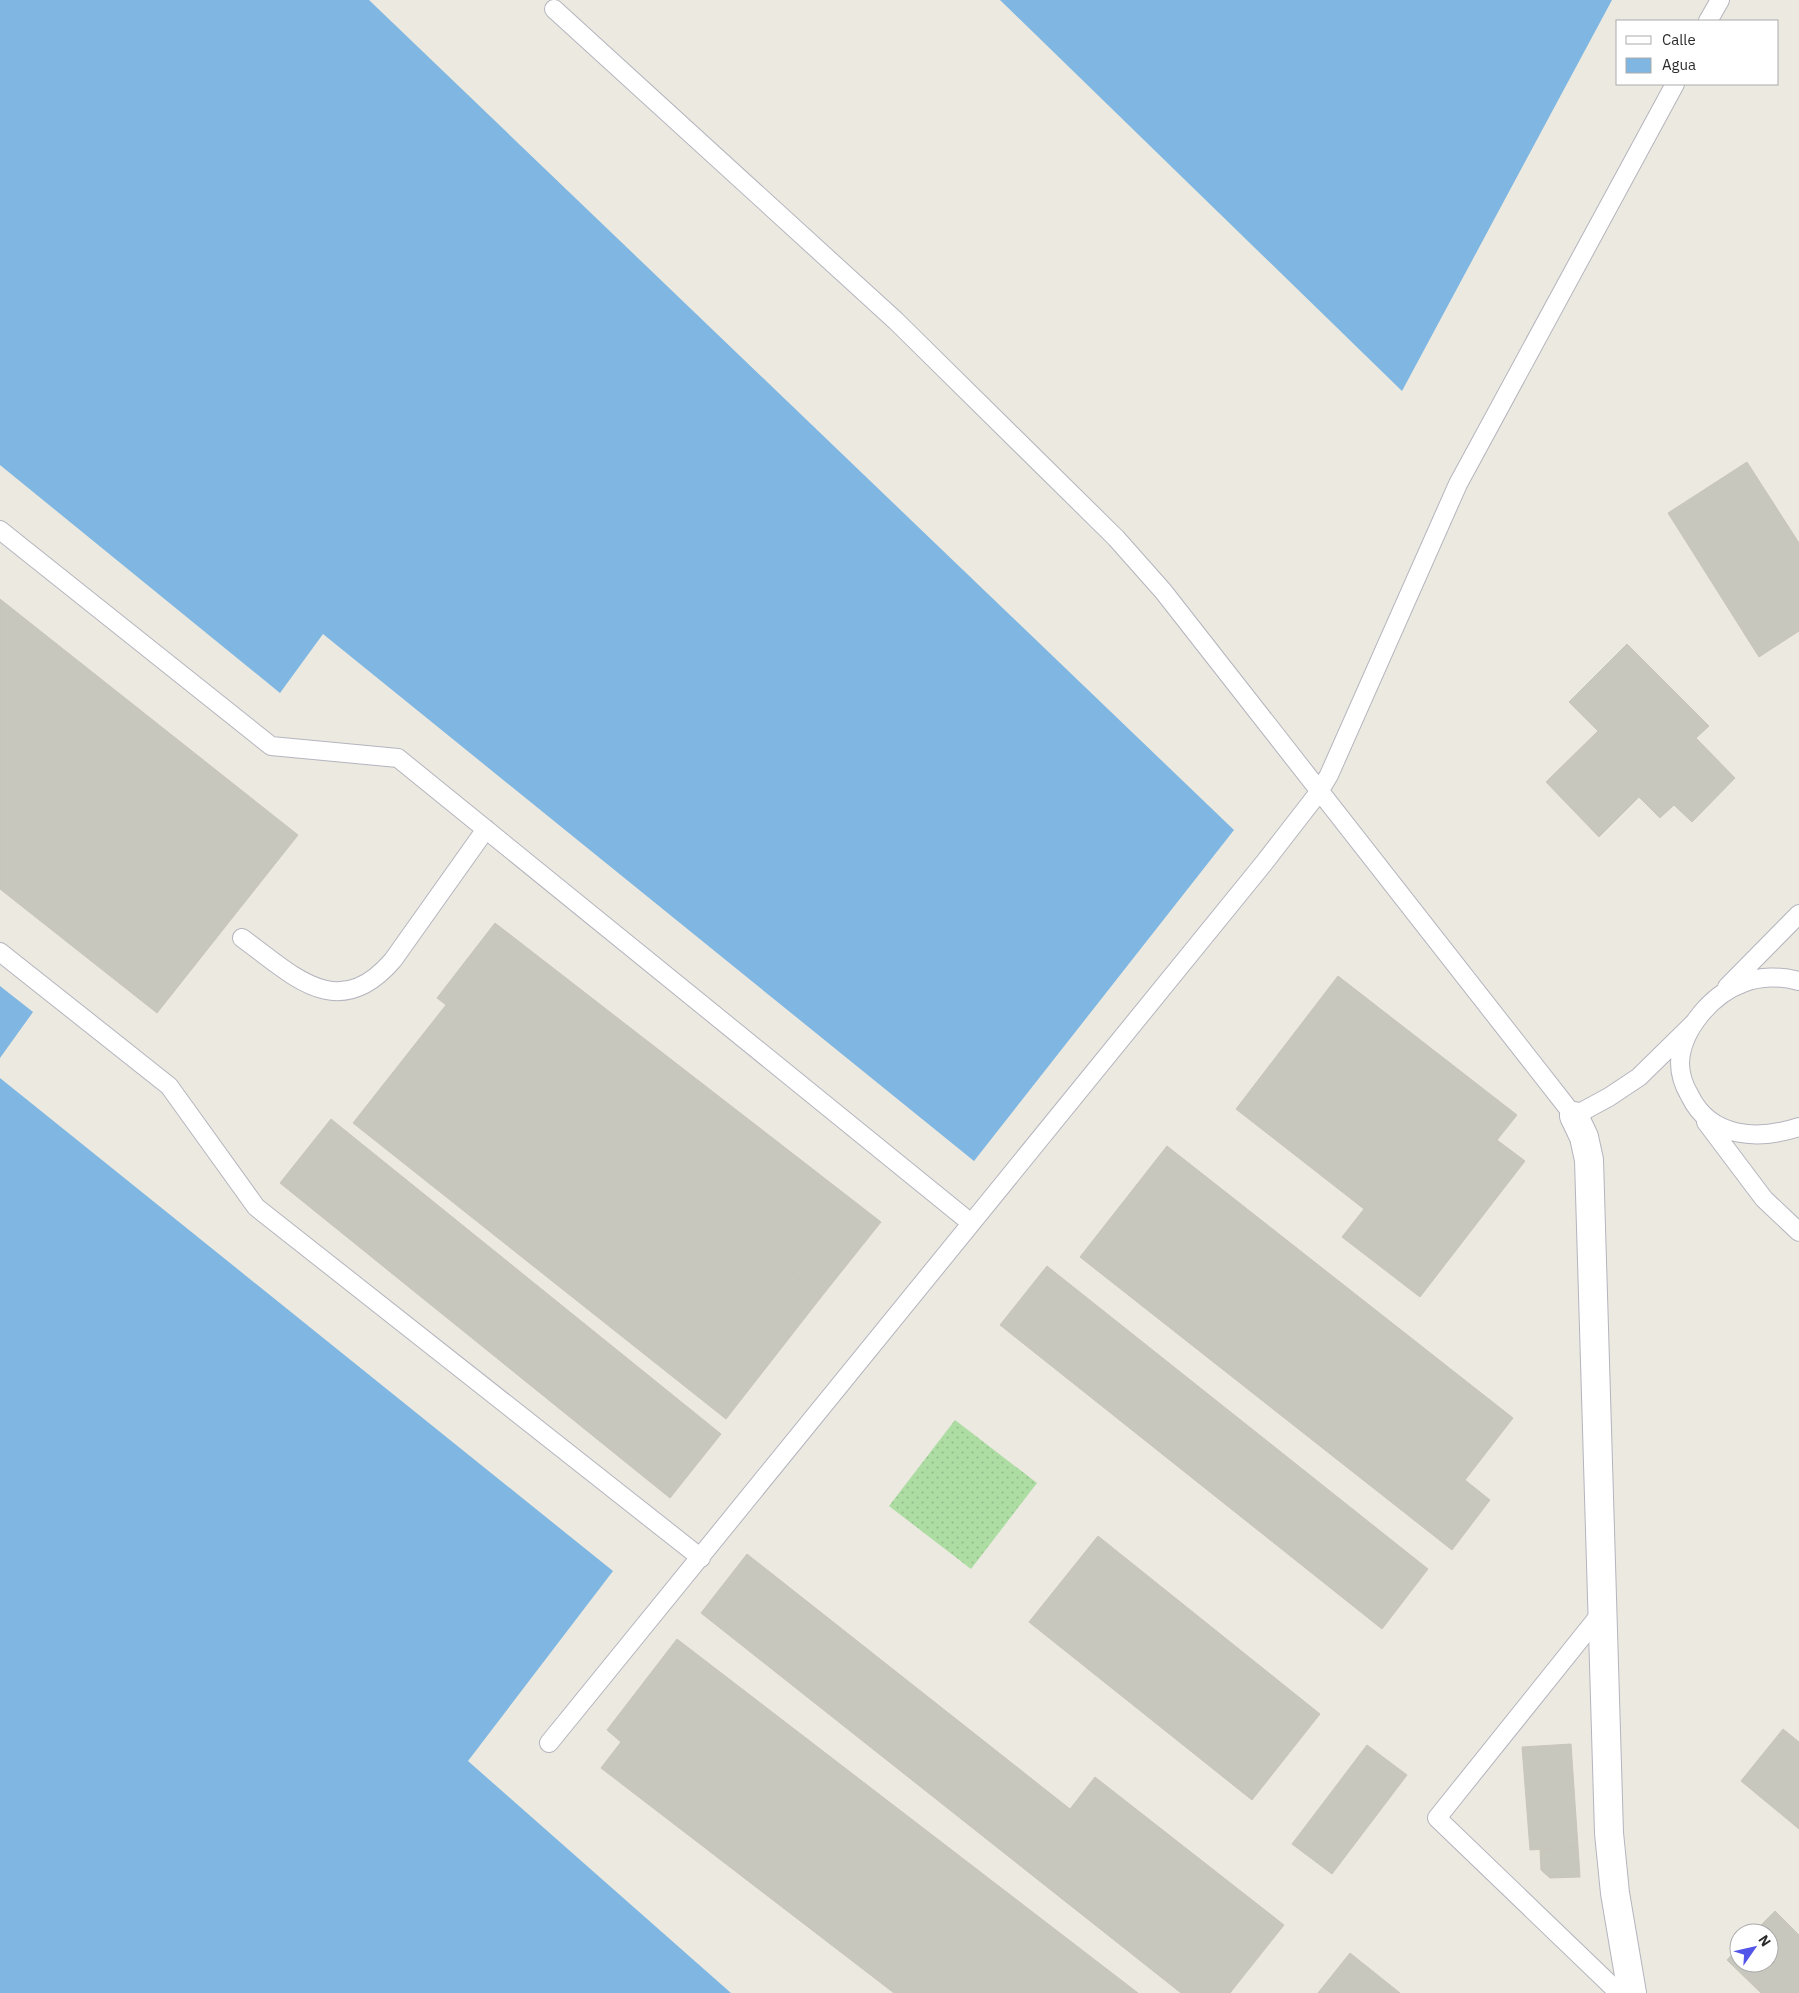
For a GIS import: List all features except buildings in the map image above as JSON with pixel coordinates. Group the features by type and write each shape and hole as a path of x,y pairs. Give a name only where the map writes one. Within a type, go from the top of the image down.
{"street":[{"path":"1574,1116 1584,1137 1589,1160 1609,1832 1617,1910 1632,1993"}],"lane":[{"path":"1709,20 1720,0"},
{"path":"554,9 896,320 1116,538 1163,591 1318,792 1574,1116 1609,1097 1639,1077 1799,914"},
{"path":"549,1743 921,1289 971,1223 1258,871 1318,792 1329,775 1458,484 1674,85"},
{"path":"0,530 271,746 398,758 971,1223"},
{"path":"242,938 307,984 321,990 337,991 367,984 393,960 486,830"},
{"path":"0,952 169,1086 256,1207 701,1558"},
{"path":"1706,1009 1724,993 1743,982 1772,977 1799,981"},
{"path":"1694,1023 1685,1043 1680,1063 1683,1083 1694,1105 1764,1199 1799,1232"},
{"path":"1694,1105 1709,1121 1734,1133 1754,1136 1776,1135 1799,1127"},
{"path":"1602,1612 1437,1818 1619,1993"}],"green space":[{"path":"955,1420 1037,1483 971,1569 889,1506"}],"water":[{"path":"0,0 369,0 1234,830 974,1161 323,634 280,693 0,465"},
{"path":"1000,0 1612,0 1402,391"},
{"path":"0,986 33,1012 0,1058"},
{"path":"0,1078 613,1571 468,1761 731,1993 0,1993"}]}
